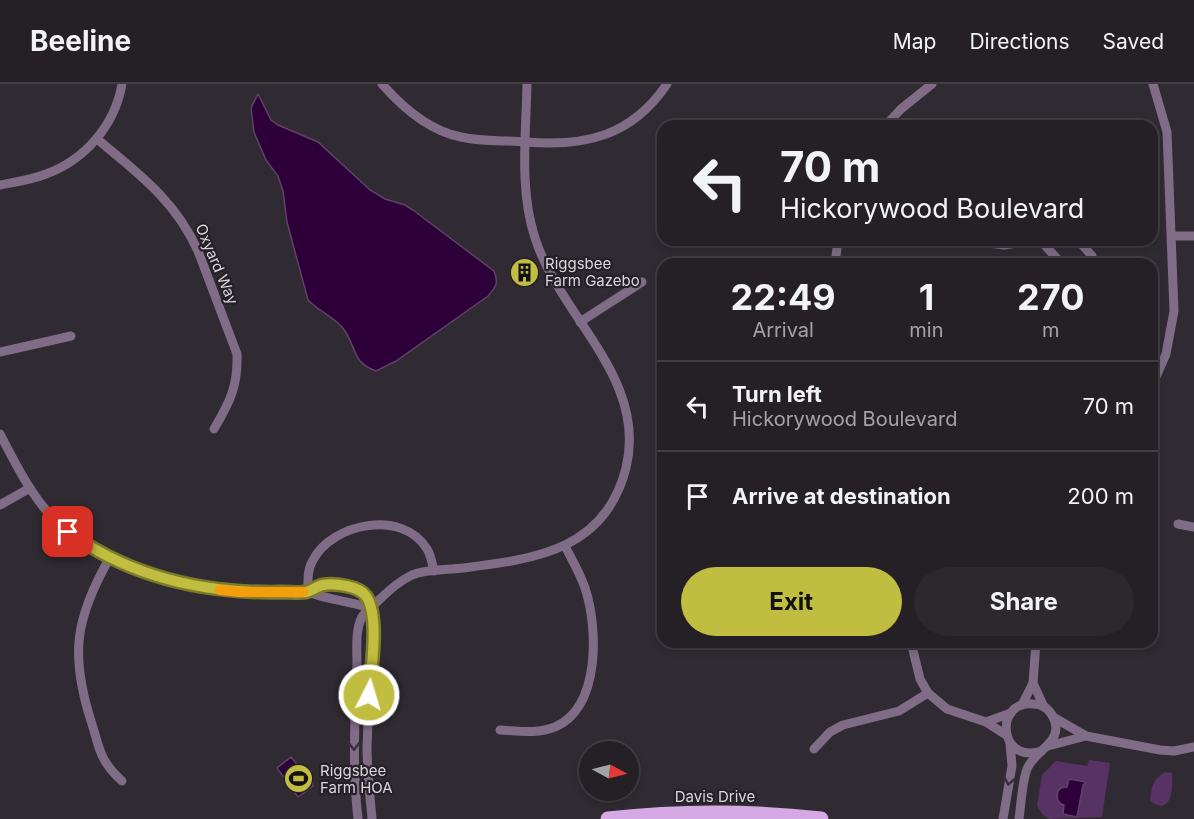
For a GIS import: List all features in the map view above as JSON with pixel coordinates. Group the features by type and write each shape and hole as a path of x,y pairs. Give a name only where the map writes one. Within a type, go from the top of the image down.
{"main road":[{"name":"Davis Drive","path":"608,819 681,813 742,813 822,819"}],"street":[{"path":"0,184 49,173 70,162 98,139 115,106 122,84"},
{"path":"382,84 417,117 449,134 483,140 574,143 612,133 642,113 667,84"},
{"path":"358,819 354,767 360,619 397,584 412,575 529,559 565,546 594,523 613,500 626,467 629,441 628,411 619,386 553,281 534,238 526,198 527,84"},
{"path":"891,120 932,84"},
{"path":"1153,84 1167,132 1172,236 1171,331 1164,360 1158,373"},
{"name":"Oxyard Way","path":"98,139 169,202 192,237 198,251 237,354 238,369 233,396 214,429"},
{"path":"1172,236 1194,236"},
{"path":"1045,246 1056,258"},
{"path":"1083,246 1092,258"},
{"path":"580,322 642,282"},
{"path":"0,352 71,336"},
{"path":"0,434 30,488 50,516 68,532 108,559 162,578 205,588 239,592 308,592 319,597 347,601 370,608"},
{"path":"0,505 30,488"},
{"path":"1178,524 1194,527"},
{"path":"308,592 309,569 319,552 339,534 361,527 387,525 414,536 423,543 428,551 434,571"},
{"path":"500,730 533,732 553,728 571,716 585,697 590,667 592,625 585,588 565,546"},
{"path":"108,559 86,607 80,636 78,667 81,690 101,756 106,767 122,781"},
{"path":"308,592 323,585 349,587 364,593 368,597 375,621 367,750 372,819"},
{"path":"912,648 920,679 928,693 947,709 986,722 1008,739 1015,748 1028,754 1086,736"},
{"path":"1022,705 1033,683 1036,648"},
{"path":"1033,683 1044,707 1053,717 1086,736 1160,750 1174,751 1194,747"},
{"path":"814,749 830,732 843,725 899,711 928,693"},
{"path":"986,722 1011,713 1029,703 1044,707"},
{"path":"1003,819 1012,766 1007,720 1011,713"},
{"path":"1019,819 1028,768 1045,749 1055,732 1053,717"}],"shaded area":[{"path":"258,94 271,120 318,142 370,190 385,199 413,210 494,271 496,282 491,293 396,361 376,371 363,364 342,326 308,300 287,222 283,191 278,176 266,160 254,132 251,108"},
{"name":"Riggsbee Farm HOA","path":"291,757 302,771 311,771 313,786 298,797 277,768"},
{"path":"1089,760 1110,763 1102,817 1049,819 1043,815 1037,806 1042,775 1056,761 1087,766"},
{"path":"1165,772 1172,773 1170,799 1163,805 1157,805 1150,801 1151,792 1155,781"},
{"path":"1069,779 1086,782 1083,785 1077,817 1063,814 1064,805 1058,802 1057,798 1058,791 1067,787"}],"slow traffic":[{"path":"220,590 303,592"}],"place":[{"name":"Riggsbee Farm Gazebo","path":"524,272"},
{"name":"Riggsbee Farm HOA","path":"299,779"}],"route":[{"path":"68,532 108,559 183,584 239,592 308,592 323,585 335,585 364,593 368,597 375,621 369,695"}]}
